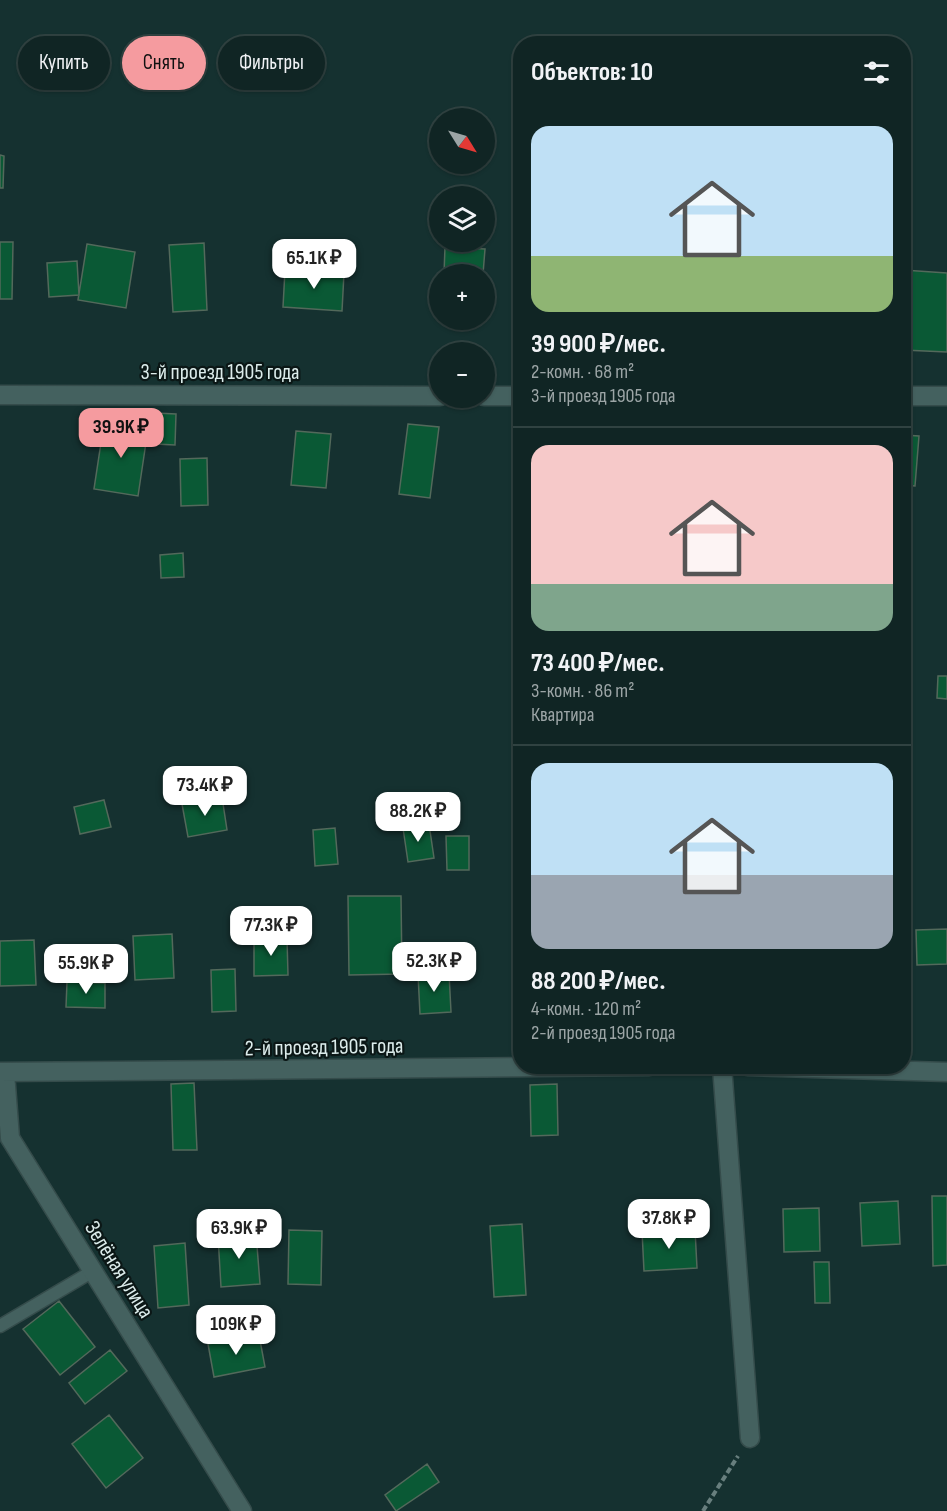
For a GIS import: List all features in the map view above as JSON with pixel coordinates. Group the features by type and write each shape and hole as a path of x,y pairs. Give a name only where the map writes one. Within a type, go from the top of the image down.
{"street":[{"name":"3-й проезд 1905 года","path":"0,395 429,396"},
{"path":"495,396 513,396"},
{"path":"911,396 947,396"},
{"name":"2-й проезд 1905 года","path":"3,1072 513,1067"},
{"path":"911,1071 947,1072"},
{"name":"Зелёная улица","path":"3,1072 10,1138 242,1511"},
{"path":"723,1074 750,1437"}],"lane":[{"path":"0,1326 93,1271"}],"path":[{"path":"703,1511 750,1437"}],"building":[{"path":"0,155 4,156 3,188 0,188"},
{"path":"0,242 13,242 12,299 0,299"},
{"path":"204,243 207,310 173,312 169,245"},
{"path":"87,244 135,252 126,308 78,300"},
{"path":"445,252 485,252 484,264 444,264"},
{"path":"77,261 79,295 49,297 47,263"},
{"path":"285,270 344,273 342,311 283,307"},
{"path":"911,271 947,273 947,352 911,350"},
{"path":"156,413 176,414 175,445 155,444"},
{"path":"104,423 148,429 138,496 94,489"},
{"path":"408,424 439,427 430,498 399,494"},
{"path":"513,428 513,501 512,501"},
{"path":"296,431 331,434 326,488 291,485"},
{"path":"911,436 919,436 915,486 911,486"},
{"path":"207,458 208,505 181,506 180,459"},
{"path":"183,553 184,577 161,578 160,555"},
{"path":"938,676 947,676 947,699 937,698"},
{"path":"222,797 227,830 188,837 182,804"},
{"path":"104,800 111,827 80,834 74,807"},
{"path":"429,824 434,858 408,862 403,828"},
{"path":"335,828 338,864 315,866 313,830"},
{"path":"446,836 469,836 469,870 447,870"},
{"path":"348,896 401,896 402,974 349,975"},
{"path":"947,929 947,964 917,965 916,930"},
{"path":"172,934 174,978 135,980 133,936"},
{"path":"254,938 287,938 288,975 254,976"},
{"path":"34,940 36,985 0,986 0,941"},
{"path":"235,969 236,1011 212,1012 211,970"},
{"path":"449,973 451,1012 420,1014 418,974"},
{"path":"67,982 105,983 105,1008 66,1007"},
{"path":"194,1083 197,1150 173,1150 171,1084"},
{"path":"557,1084 558,1135 531,1136 530,1085"},
{"path":"932,1196 947,1196 947,1265 933,1266"},
{"path":"898,1201 900,1244 862,1246 860,1203"},
{"path":"819,1208 820,1251 784,1252 783,1209"},
{"path":"522,1224 526,1295 494,1297 490,1226"},
{"path":"695,1229 697,1268 644,1271 642,1231"},
{"path":"289,1230 322,1231 321,1285 288,1284"},
{"path":"256,1233 260,1284 221,1287 218,1236"},
{"path":"185,1243 189,1305 158,1308 154,1246"},
{"path":"814,1262 829,1262 830,1303 815,1303"},
{"path":"59,1301 95,1347 60,1375 23,1329"},
{"path":"259,1335 265,1367 214,1377 208,1344"},
{"path":"110,1350 127,1371 85,1404 69,1383"},
{"path":"109,1415 143,1458 106,1488 72,1444"},
{"path":"427,1464 439,1482 396,1511 385,1495"}]}
